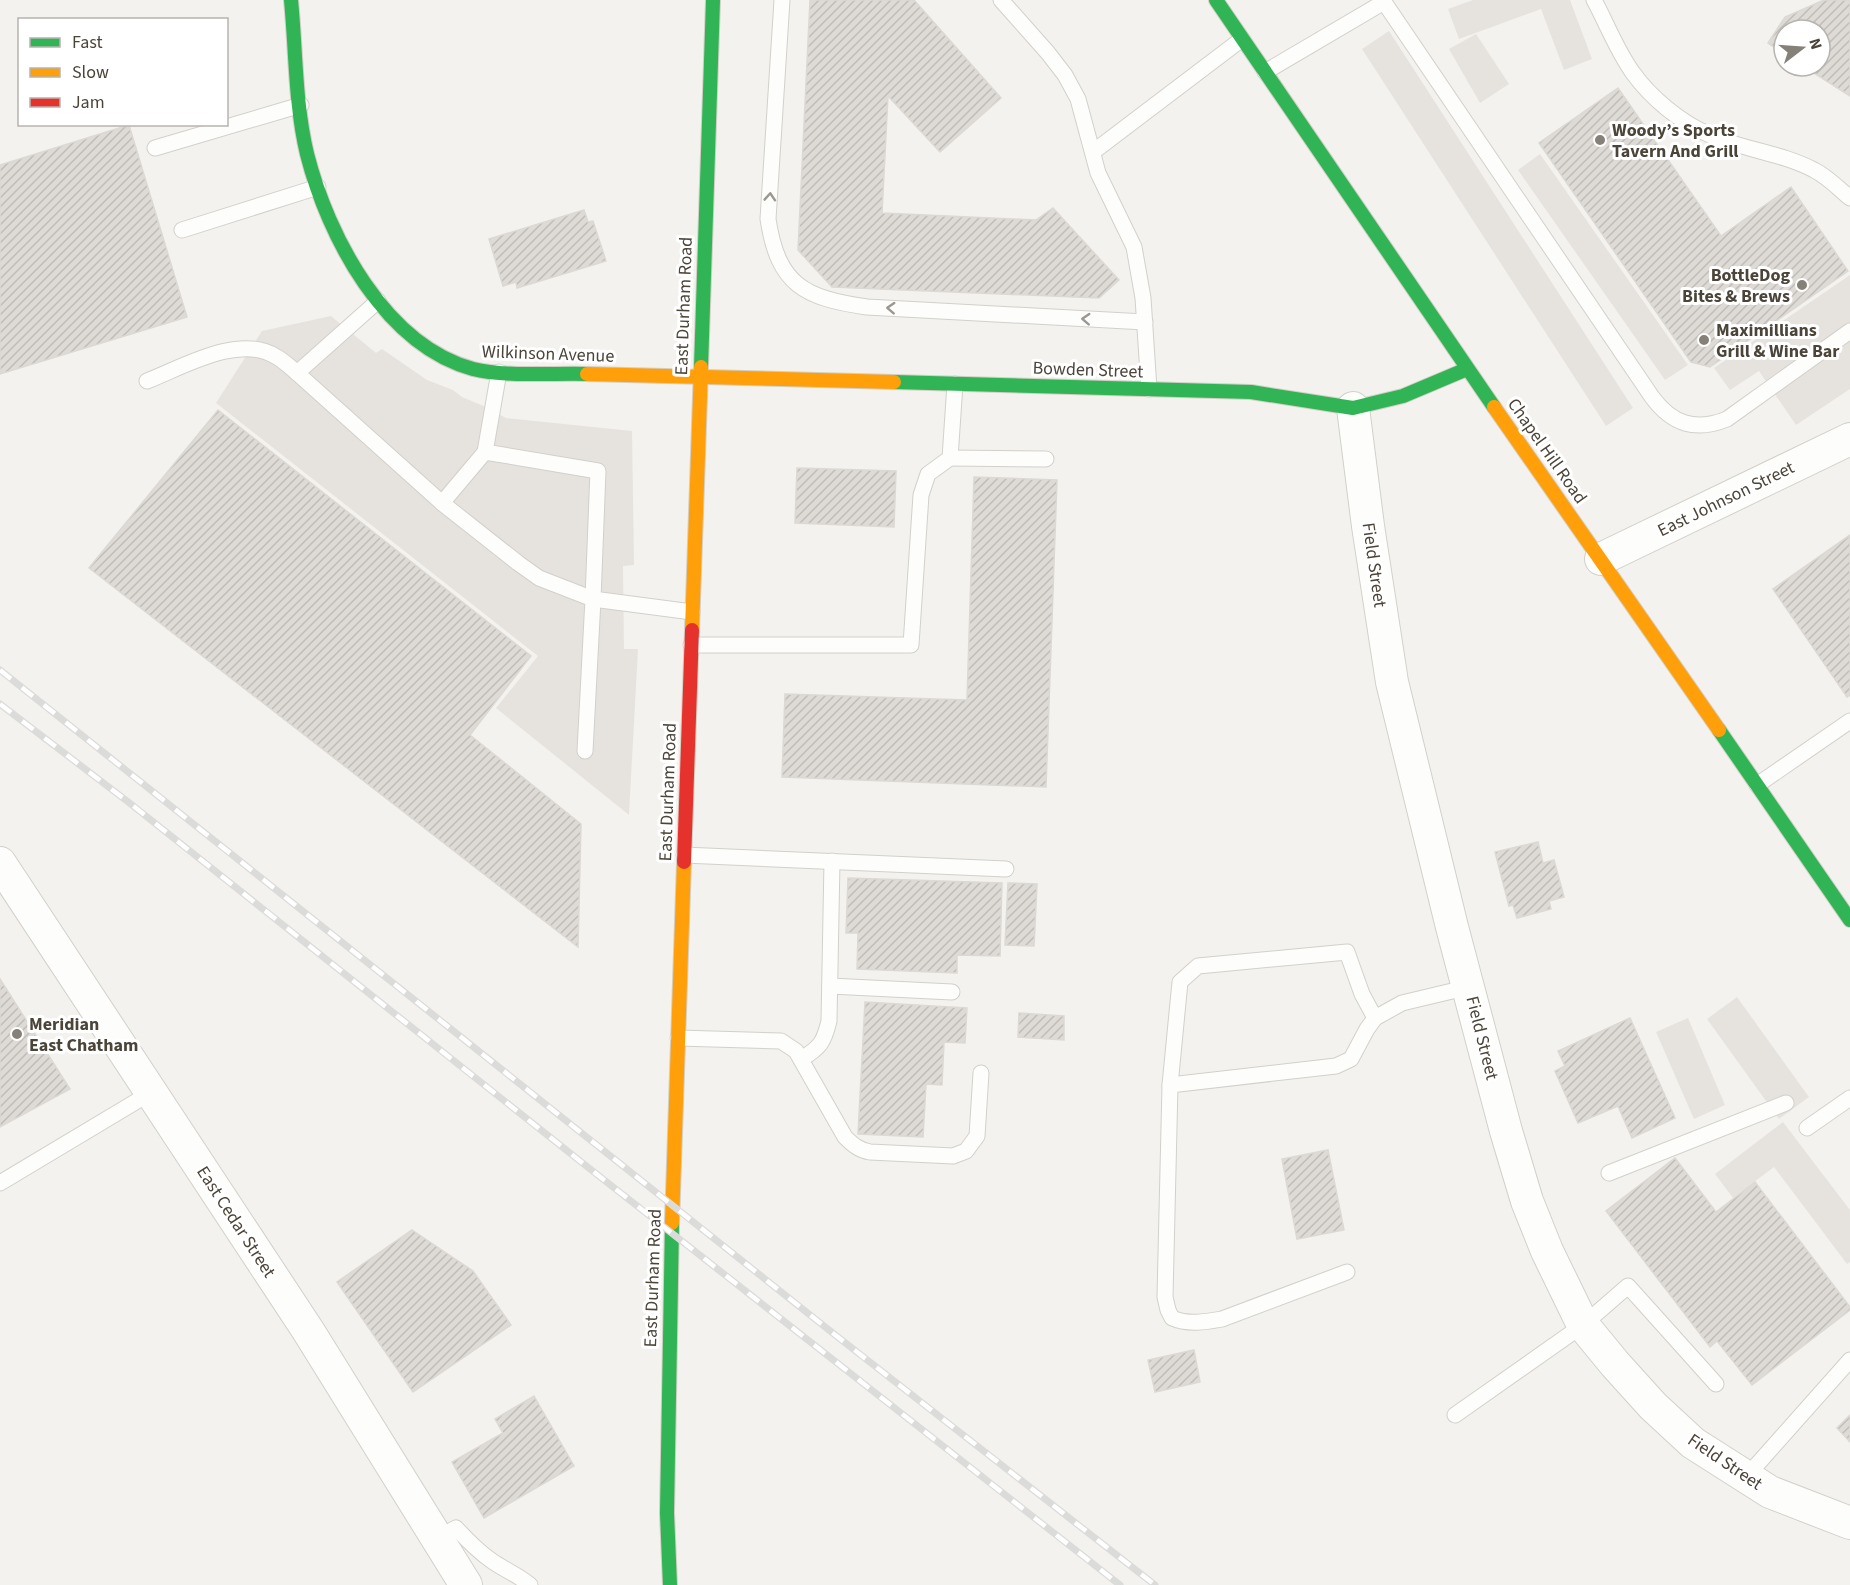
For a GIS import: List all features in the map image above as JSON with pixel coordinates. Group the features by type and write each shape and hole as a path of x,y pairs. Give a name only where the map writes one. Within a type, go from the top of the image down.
{"street":[{"name":"Wilkinson Avenue","path":"291,0 307,153 318,187 345,253 378,301 399,326 420,343 471,368 500,372 699,376"},
{"name":"East Durham Road","path":"670,1585 667,1513 670,1272 713,0"},
{"name":"Chapel Hill Road","path":"1216,0 1467,369 1850,920"},
{"name":"Bowden Street","path":"699,376 1251,392 1353,408 1403,396 1467,369"},
{"name":"Field Street","path":"1353,408 1392,682 1452,927 1506,1131 1527,1201 1547,1251 1583,1325 1622,1372 1685,1436 1770,1492 1850,1523"},
{"name":"East Johnson Street","path":"1601,559 1850,439"},
{"name":"East Cedar Street","path":"0,863 309,1332 466,1585"}],"lane":[{"path":"783,0 768,219 772,243 778,260 792,280 806,292 832,302 867,307 1144,322"},
{"path":"1001,0 1065,75 1078,99 1098,173 1134,248 1141,277 1149,389"},
{"path":"1594,0 1632,72 1677,116 1710,135 1812,169 1825,176 1850,198"},
{"path":"1265,72 1385,1 1652,397 1662,410 1679,422 1703,425 1727,419 1850,332"},
{"path":"1093,152 1242,39"},
{"path":"155,148 301,105"},
{"path":"182,230 318,187"},
{"path":"297,373 378,301"},
{"path":"147,381 226,350 242,348 275,355 442,503 539,578 593,599 692,612"},
{"path":"442,503 485,452 500,372"},
{"path":"950,458 955,384"},
{"path":"485,452 598,471 585,751"},
{"path":"690,645 911,645 921,495 928,474 950,458 1046,459"},
{"path":"1757,785 1850,721"},
{"path":"684,855 1006,869"},
{"path":"801,1059 816,1050 825,1035 829,1021 832,861"},
{"path":"1347,1272 1222,1320 1197,1322 1179,1321 1172,1318 1165,1297 1170,1085 1180,982 1198,966 1347,952 1362,994 1376,1018"},
{"path":"830,986 952,992"},
{"path":"1170,1085 1336,1066 1351,1059 1367,1029 1376,1018 1402,1003 1469,987"},
{"path":"678,1038 781,1041 796,1051 845,1137 863,1151 870,1152 952,1156 966,1151 977,1136 981,1073"},
{"path":"0,1183 152,1092"},
{"path":"1807,1128 1850,1098"},
{"path":"1609,1173 1786,1103"},
{"path":"1455,1414 1583,1325 1628,1286 1716,1384"},
{"path":"1746,1477 1850,1360"},
{"path":"437,1538 456,1528 492,1561 530,1585"}],"shaded area":[{"path":"1473,0 1570,0 1592,59 1564,70 1541,9 1459,39 1448,9"},
{"path":"1389,31 1633,408 1606,426 1362,49"},
{"path":"1476,34 1509,84 1480,103 1449,49"},
{"path":"1540,154 1688,365 1665,380 1518,170"},
{"path":"1850,275 1850,389 1796,425 1759,371 1730,390 1714,368"},
{"path":"331,316 376,353 382,349 427,380 453,390 462,397 506,418 632,431 634,565 623,566 624,649 638,649 629,815 496,708 538,656 216,403 262,331"},
{"path":"1737,997 1809,1097 1779,1119 1707,1019"},
{"path":"1688,1018 1725,1105 1694,1119 1656,1032"},
{"path":"1783,1122 1850,1210 1850,1262 1847,1264 1774,1167 1733,1198 1715,1174"}],"building":[{"path":"810,0 914,0 1001,98 940,152 888,96 882,213 1036,220 1053,208 1119,280 1099,298 832,287 798,250"},
{"path":"1824,0 1850,0 1850,96 1822,78 1832,78 1832,18 1785,17"},
{"path":"1618,88 1721,236 1791,187 1848,271 1710,367 1691,362 1539,143"},
{"path":"129,126 187,317 0,374 0,165"},
{"path":"584,210 588,222 593,221 606,261 517,288 516,282 503,286 489,239"},
{"path":"218,410 531,656 470,735 581,824 578,947 89,568"},
{"path":"797,468 896,471 894,527 795,523"},
{"path":"974,477 1057,480 1046,787 782,777 785,694 967,700"},
{"path":"1850,535 1850,695 1847,697 1773,589"},
{"path":"1538,842 1543,863 1554,860 1564,897 1549,901 1551,909 1517,918 1513,905 1509,906 1495,852"},
{"path":"848,878 1002,883 1000,956 957,955 957,973 857,969 858,933 846,933"},
{"path":"1008,883 1037,884 1034,946 1005,945"},
{"name":"Meridian East Chatham","path":"0,979 70,1089 0,1127"},
{"path":"865,1002 967,1008 965,1043 944,1042 942,1085 926,1084 923,1137 858,1134"},
{"path":"1019,1013 1064,1016 1064,1040 1018,1037"},
{"path":"1630,1018 1675,1118 1632,1138 1618,1106 1578,1123 1555,1071 1565,1066 1558,1051"},
{"path":"1328,1150 1344,1230 1297,1239 1282,1159"},
{"path":"1675,1158 1716,1212 1755,1182 1850,1307 1850,1310 1752,1385 1717,1341 1710,1347 1606,1211"},
{"path":"412,1230 473,1271 511,1325 413,1392 337,1282"},
{"path":"1194,1350 1200,1382 1155,1392 1148,1360"},
{"path":"534,1396 574,1466 484,1518 452,1462 503,1433 495,1419"},
{"path":"1850,1415 1850,1442 1837,1428"}],"railway":[{"path":"0,670 834,1334 1155,1585"},
{"path":"0,704 127,801 585,1165 1120,1585"}],"traffic: fast":[{"path":"291,0 300,116 307,154 329,219 365,284 387,312 413,337 441,356 473,369 514,374 587,374"},
{"path":"701,367 713,0"},
{"path":"1216,0 1494,407"},
{"path":"894,382 1251,392 1353,408 1403,396 1467,369"},
{"path":"1719,730 1850,920"},
{"path":"670,1585 667,1513 672,1223"}],"traffic: slow":[{"path":"692,630 701,367"},
{"path":"587,374 894,382"},
{"path":"1494,407 1719,730"},
{"path":"672,1223 684,862"}],"traffic: jam":[{"path":"684,862 692,630"}],"place":[{"name":"Woody’s Sports Tavern And Grill","path":"1600,140"},
{"name":"BottleDog Bites & Brews","path":"1802,285"},
{"name":"Maximillians Grill & Wine Bar","path":"1704,340"},
{"name":"Meridian East Chatham","path":"17,1034"}]}
